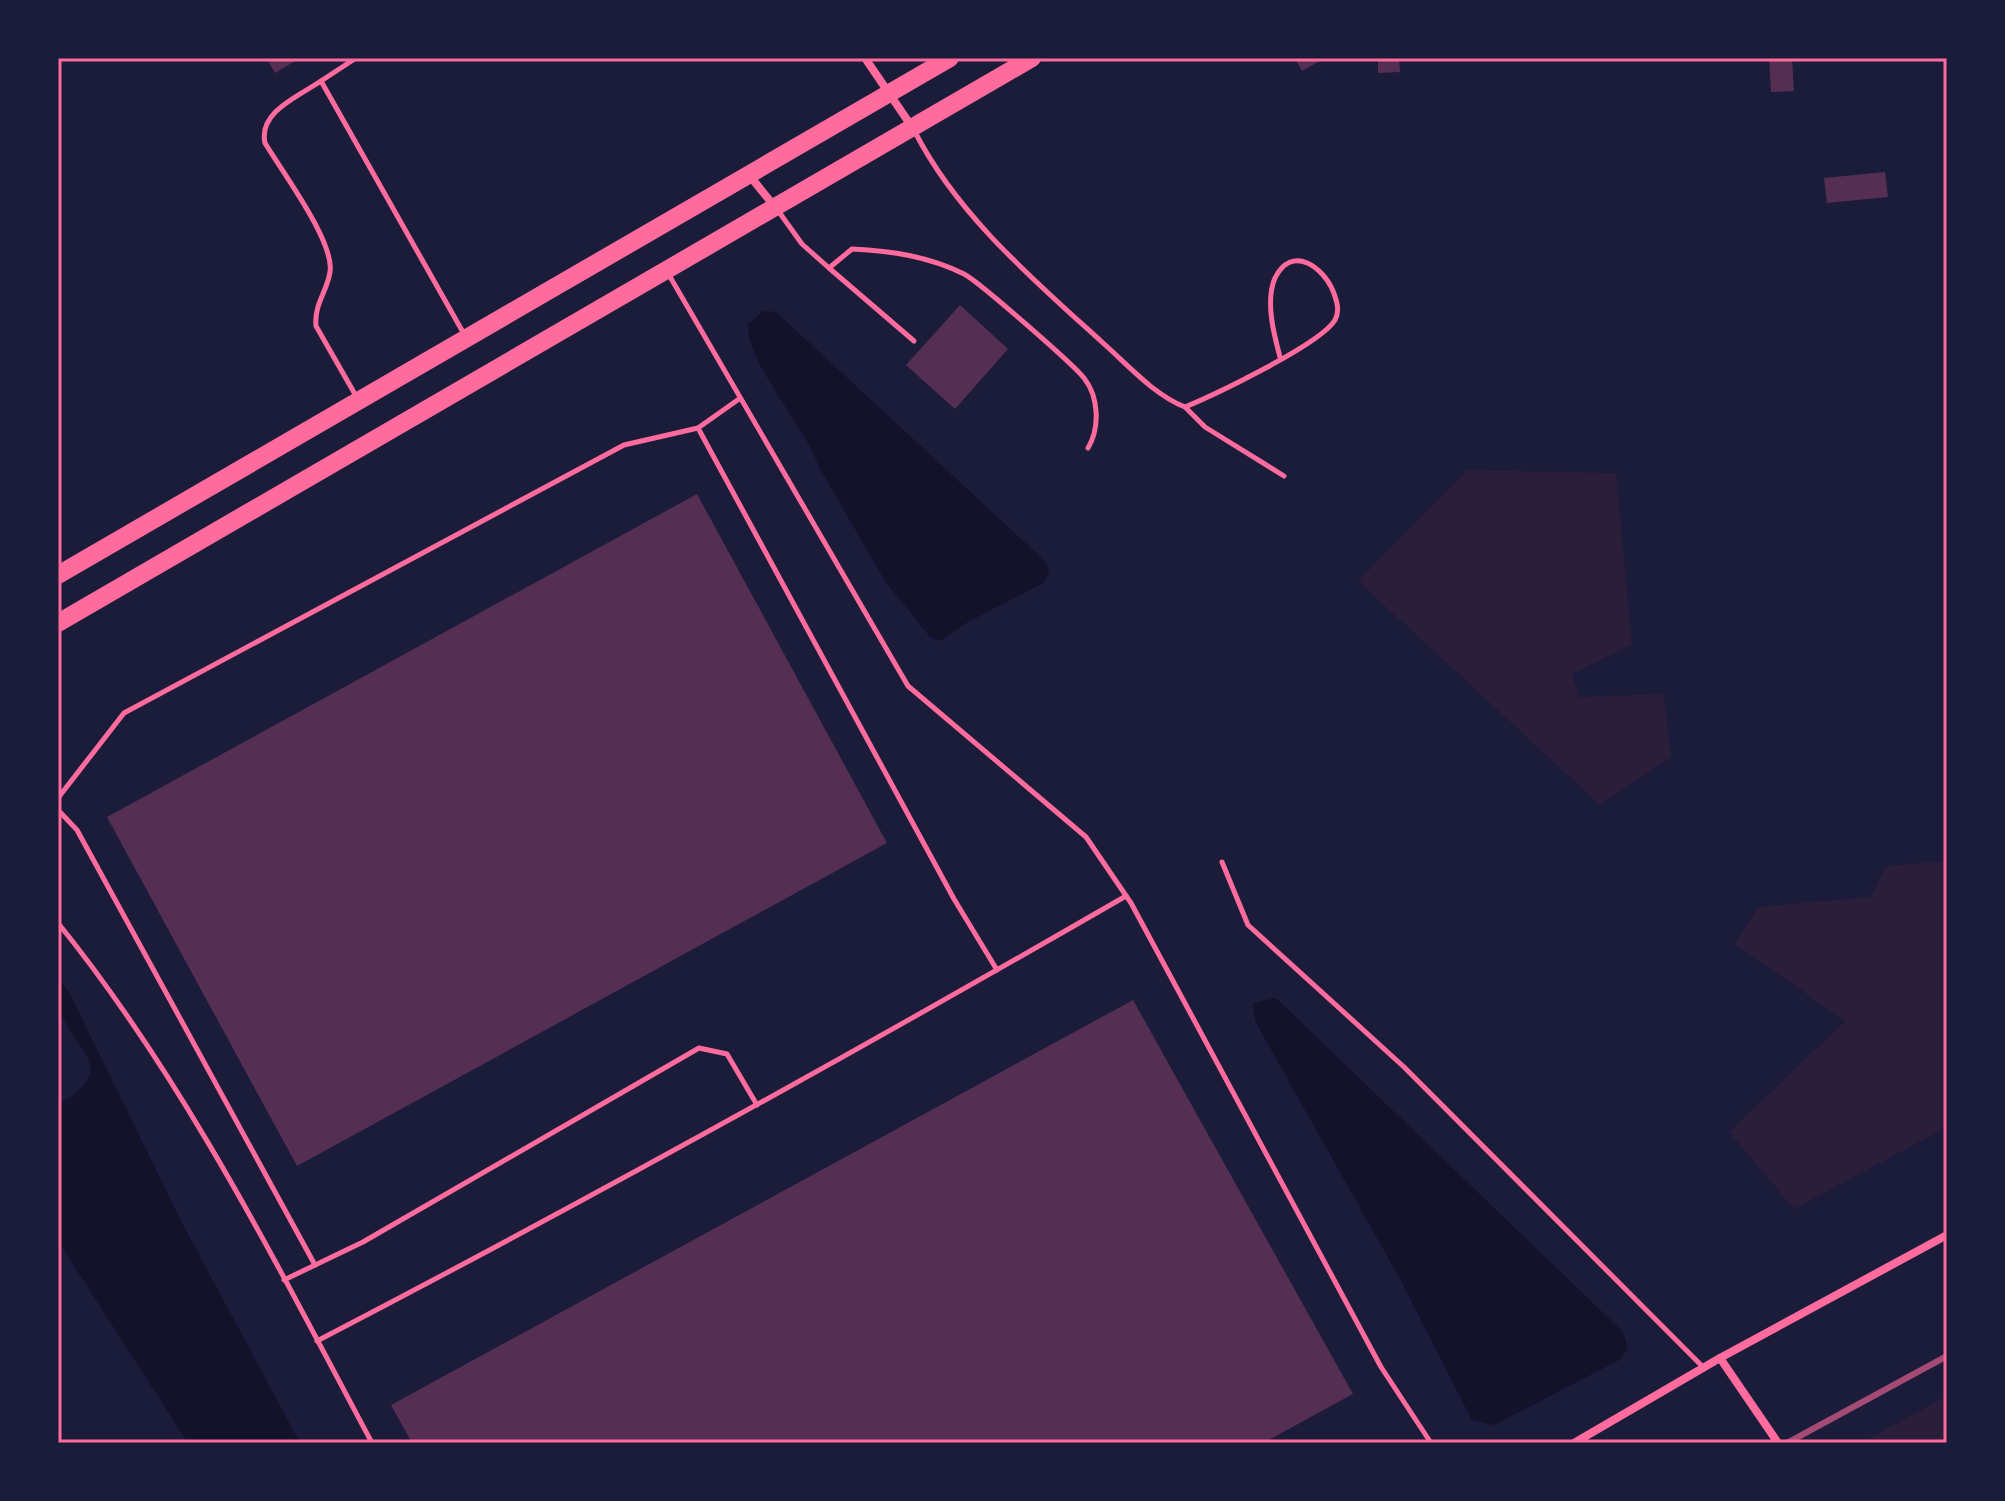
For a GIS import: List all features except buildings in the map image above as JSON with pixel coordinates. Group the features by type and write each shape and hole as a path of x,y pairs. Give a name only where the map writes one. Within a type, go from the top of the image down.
{"highway":[{"path":"58,575 950,58"},
{"path":"58,623 1032,58"}],"street":[{"path":"865,58 913,127"},
{"path":"748,175 775,207"},
{"path":"1574,1443 1720,1358 1947,1235"},
{"path":"1720,1358 1778,1443"}],"lane":[{"path":"356,58 268,119 263,133 265,143 325,243 330,272 315,313 316,326 358,401"},
{"path":"321,81 466,338"},
{"path":"913,127 955,194 1002,248 1137,374 1172,402 1185,407 1205,427 1284,476"},
{"path":"775,207 802,244 914,341"},
{"path":"829,268 852,249 905,252 965,274 1086,379 1097,416 1095,436 1088,448"},
{"path":"1185,407 1280,357 1326,331 1336,319 1338,304 1327,276 1313,263 1301,260 1286,264 1275,279 1273,331 1280,357"},
{"path":"666,270 908,686 1086,837 1126,896 1381,1367 1431,1443"},
{"path":"58,798 124,713 624,445 698,428 739,399"},
{"path":"698,428 954,899 997,970"},
{"path":"58,810 75,827 315,1265"},
{"path":"1222,862 1248,925 1404,1067 1704,1368"},
{"path":"317,1341 486,1254 757,1105 1126,896"},
{"path":"58,923 162,1067 284,1280 372,1443"},
{"path":"284,1280 363,1242 699,1048 727,1054 757,1105"}],"shaded area":[{"path":"764,311 776,312 1046,562 1049,570 1045,582 966,623 941,641 930,637 885,581 802,432 756,357 748,324"},
{"path":"1467,470 1616,473 1632,645 1572,674 1579,697 1664,694 1671,757 1600,805 1358,581"},
{"path":"1947,861 1947,1127 1794,1209 1729,1132 1845,1021 1735,944 1758,907 1871,897 1886,866"},
{"path":"58,978 68,990 181,1221 300,1443 188,1443 58,1241 58,1105 77,1092 87,1081 90,1070 83,1049 59,1009"},
{"path":"1276,998 1623,1332 1628,1349 1619,1360 1494,1425 1472,1420 1399,1277 1255,1021 1253,1003"},
{"path":"1947,1396 1947,1443 1869,1443 1871,1437"}],"railway":[{"path":"1787,1443 1947,1356"}]}
